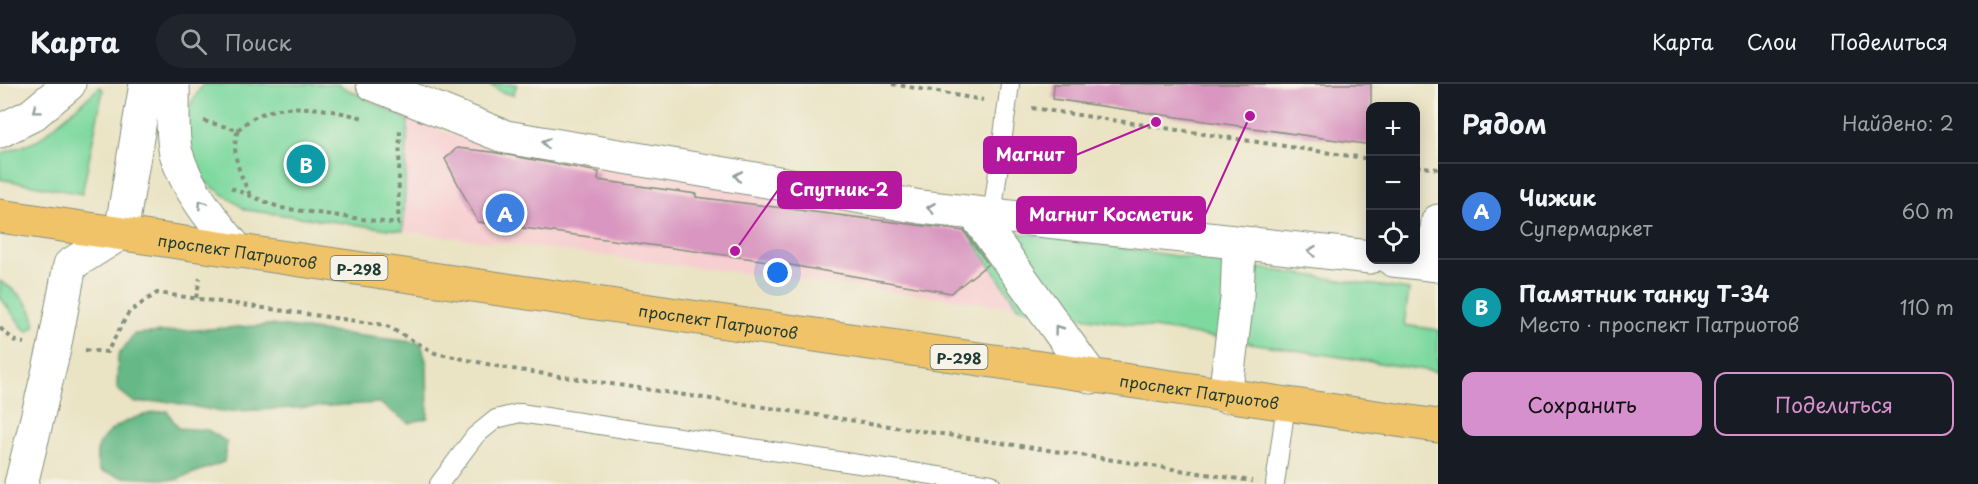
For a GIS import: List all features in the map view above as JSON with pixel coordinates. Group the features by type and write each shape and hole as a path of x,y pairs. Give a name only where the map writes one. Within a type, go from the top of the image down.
{"highway":[{"name":"проспект Патриотов","path":"0,216 1438,426"}],"street":[{"path":"0,131 32,114 69,84"},
{"path":"23,482 54,348 70,265 122,233 146,84"},
{"path":"173,84 176,153 194,192 213,221 238,250"},
{"path":"373,84 506,137 921,207 1366,256"},
{"path":"983,215 1092,377"},
{"path":"1420,263 1436,264 1438,221"},
{"path":"1225,396 1237,299 1239,243"}],"lane":[{"path":"983,215 1010,84"},
{"path":"1267,483 1286,404"},
{"path":"440,484 475,436 496,419 520,413 991,484"}],"path":[{"path":"892,84 1007,105 1366,158"},
{"path":"369,119 309,107 281,108 249,119 238,130 234,143 236,158 250,196 281,208 398,224 400,119"},
{"path":"198,119 238,130"},
{"path":"390,123 400,126"},
{"path":"1420,167 1438,169"},
{"path":"54,348 107,352 129,312 157,293 385,325 435,353 506,368 1267,483"}],"shaded area":[{"path":"408,120 485,145 956,216 1018,307 403,231"}],"green space":[{"path":"203,84 337,84 408,120 403,231 246,210 194,174 184,115"},
{"path":"489,84 517,84 513,95 501,92"},
{"path":"100,87 103,90 82,194 0,179 0,154 37,141"},
{"path":"963,225 1409,290 1404,325 1438,330 1438,372 1018,307"},
{"path":"0,281 18,294 29,306 34,326 28,331 24,329 0,297"},
{"path":"270,325 421,343 427,364 428,418 409,423 379,403 222,412 165,401 135,403 117,389 118,356 134,334"},
{"path":"167,411 178,428 208,430 227,442 224,462 175,480 122,477 100,471 97,457 99,445 106,435 128,421"}],"building":[{"path":"1054,84 1371,84 1371,102 1366,102 1366,144 1053,99"},
{"path":"457,148 492,152 599,172 598,180 696,194 696,197 964,231 988,264 951,293 761,260 478,222 445,159"}],"place":[{"name":"Магнит Косметик","path":"1250,116"},
{"name":"Магнит","path":"1156,122"},
{"name":"Памятник танку Т-34","path":"306,164"},
{"name":"Чижик","path":"505,213"},
{"name":"Спутник-2","path":"735,251"}]}
